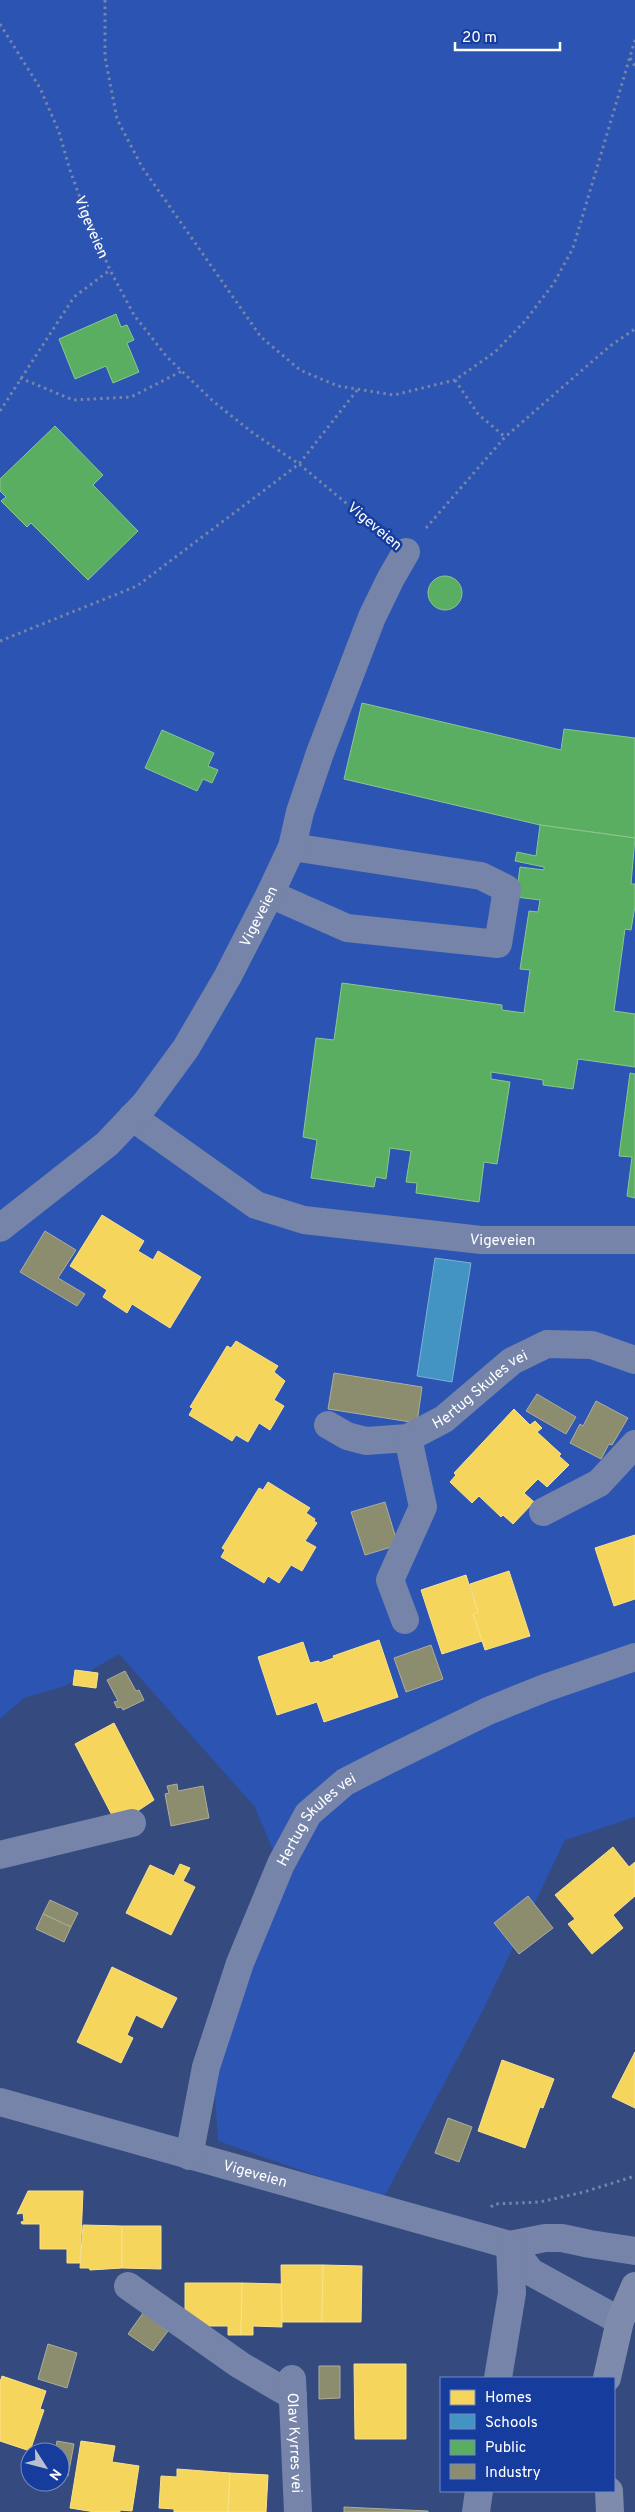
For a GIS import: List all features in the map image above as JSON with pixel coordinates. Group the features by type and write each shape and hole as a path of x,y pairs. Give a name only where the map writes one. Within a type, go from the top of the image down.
{"main road":[{"path":"607,2377 620,2321 635,2286"}],"street":[{"name":"Vigeveien","path":"0,1228 107,1144 145,1104 186,1048 228,976 292,847 300,812 320,753 365,635 390,578 406,552"},
{"path":"270,894 347,928 498,944 507,889 481,876 292,847"},
{"name":"Vigeveien","path":"132,1117 256,1205 304,1220 481,1240 635,1240"},
{"name":"Hertug Skules vei","path":"328,1425 347,1436 366,1441 408,1438 444,1420 512,1361 547,1344 592,1345 635,1360"},
{"path":"405,1620 390,1580 423,1507 408,1438"},
{"path":"543,1512 599,1483 635,1444"},
{"name":"Hertug Skules vei","path":"189,2156 206,2067 240,1963 280,1864 308,1814 345,1782 388,1760 488,1712 545,1688 635,1657"},
{"path":"0,1856 132,1823"},
{"name":"Vigeveien","path":"0,2102 510,2245 545,2238 562,2238 635,2250"},
{"path":"510,2245 531,2272 620,2321"},
{"path":"498,2377 512,2293 510,2245"},
{"name":"Olav Kyrres vei","path":"128,2286 240,2365 292,2384 298,2512"},
{"path":"476,2512 480,2492"}],"path":[{"path":"105,0 105,57 117,119 142,168 261,337 300,370 338,386 394,395 454,380 495,352 525,321 554,284 573,248 635,40"},
{"name":"Vigeveien","path":"0,24 40,88 59,132 88,220 110,270 134,315 167,357 214,402 253,433 299,464 406,552"},
{"path":"630,58 635,66"},
{"path":"0,411 74,297 110,270"},
{"path":"406,552 505,437 610,346 635,329"},
{"path":"20,378 73,400 131,397 182,371"},
{"path":"454,380 478,414 505,437"},
{"path":"0,641 137,586 299,464 358,389"},
{"path":"488,2209 494,2204 540,2202 584,2192 635,2176"}],"shaded area":[{"path":"0,0 635,0 635,1817 565,1840 482,2012 383,2199 218,2141 213,2066 281,1870 255,1807 119,1654 65,1686 24,1698 0,1719"}],"building: Homes":[{"path":"102,1215 144,1241 138,1251 153,1260 158,1251 201,1277 170,1328 132,1304 127,1313 103,1297 107,1290 70,1266"},
{"path":"236,1341 278,1366 274,1372 285,1381 274,1400 284,1406 270,1430 259,1423 248,1442 236,1435 232,1441 189,1415 193,1408 190,1407 227,1346 231,1348"},
{"path":"514,1409 530,1425 535,1421 542,1428 537,1432 561,1454 559,1456 569,1465 547,1487 538,1479 524,1493 534,1502 513,1524 503,1515 501,1517 479,1496 472,1503 450,1482 456,1475 454,1473"},
{"path":"268,1482 310,1508 306,1513 315,1519 314,1521 317,1523 305,1541 316,1547 302,1571 291,1565 279,1583 268,1576 264,1583 221,1557 225,1550 222,1548 259,1488 263,1490"},
{"path":"635,1535 635,1599 614,1606 595,1548"},
{"path":"509,1571 530,1636 485,1650 473,1614 478,1612 470,1584"},
{"path":"466,1575 478,1612 473,1614 482,1641 442,1654 421,1590"},
{"path":"379,1640 398,1697 324,1722 317,1702 277,1715 258,1657 303,1642 310,1663 319,1661 319,1663 334,1658 333,1656"},
{"path":"75,1670 98,1673 96,1688 73,1685"},
{"path":"114,1723 154,1800 130,1816 115,1821 75,1744"},
{"path":"613,1847 629,1867 635,1862 635,1896 613,1915 623,1928 592,1954 568,1924 575,1919 555,1895"},
{"path":"180,1864 190,1868 183,1881 195,1887 171,1935 126,1913 150,1865 174,1876"},
{"path":"112,1967 177,1998 162,2028 136,2015 127,2035 133,2038 121,2063 77,2042"},
{"path":"635,2052 635,2108 612,2097"},
{"path":"502,2060 554,2079 543,2108 540,2107 525,2148 478,2131"},
{"path":"28,2191 83,2191 80,2263 67,2263 67,2249 40,2249 40,2224 22,2224 21,2222 24,2221 23,2213 17,2214"},
{"path":"83,2225 122,2226 122,2268 90,2270 89,2268 80,2268"},
{"path":"122,2226 161,2226 161,2269 122,2268"},
{"path":"281,2265 323,2265 322,2322 282,2322"},
{"path":"323,2265 362,2266 361,2322 322,2322"},
{"path":"185,2283 242,2283 241,2335 228,2335 228,2326 200,2326 185,2321"},
{"path":"242,2283 281,2284 282,2327 253,2326 253,2335 241,2335"},
{"path":"354,2364 406,2364 406,2439 355,2439"},
{"path":"2,2376 46,2391 40,2409 44,2410 33,2442 20,2442 20,2448 0,2441 0,2382"},
{"path":"81,2441 115,2446 112,2462 139,2466 132,2511 95,2512 70,2508"},
{"path":"177,2469 230,2473 228,2512 174,2512 174,2509 159,2508 161,2476 177,2477"},
{"path":"230,2473 268,2475 266,2512 228,2512"}],"building: Schools":[{"path":"435,1258 471,1263 452,1382 417,1376"}],"building: Public":[{"path":"116,314 121,327 127,325 134,340 127,343 139,372 113,383 106,366 75,379 59,339"},
{"path":"55,426 103,475 93,485 138,531 88,580 31,523 27,527 1,501 6,497 0,491 0,479"},
{"path":"445,576 452,577 457,581 461,586 461,600 457,605 452,609 445,610 438,609 433,605 429,600 428,593 429,586 433,581 438,577"},
{"path":"362,703 561,750 564,729 635,738 635,838 540,825 344,779"},
{"path":"162,730 214,753 208,766 218,770 212,783 203,779 197,791 145,768"},
{"path":"540,825 635,838 631,884 635,884 635,906 631,930 625,929 614,1011 635,1014 635,1067 578,1059 573,1089 543,1085 543,1080 491,1072 491,1079 510,1082 497,1164 484,1162 479,1202 416,1193 417,1183 406,1182 411,1151 390,1148 386,1179 376,1177 374,1187 311,1178 317,1140 303,1137 316,1038 334,1040 342,983 502,1005 502,1010 524,1013 530,970 520,969 529,911 538,912 540,900 516,897 520,867 544,870 544,867 515,861 517,852 536,856"},
{"path":"630,1073 635,1074 635,1198 627,1196 632,1157 619,1156"}],"building: Industry":[{"path":"45,1231 76,1250 58,1278 85,1294 77,1306 20,1272"},
{"path":"334,1373 422,1387 417,1423 328,1409"},
{"path":"537,1394 576,1417 566,1434 526,1411"},
{"path":"596,1401 628,1418 612,1445 609,1444 601,1459 570,1443 580,1424 583,1426"},
{"path":"385,1502 398,1545 365,1555 351,1512"},
{"path":"431,1645 443,1679 406,1692 394,1658"},
{"path":"125,1671 136,1691 139,1690 144,1700 123,1710 121,1707 117,1708 114,1702 118,1701 107,1680"},
{"path":"177,1784 178,1791 203,1786 209,1818 171,1826 165,1794 169,1793 167,1786"},
{"path":"528,1896 553,1928 519,1954 494,1923"},
{"path":"50,1900 78,1913 71,1927 43,1914"},
{"path":"43,1914 71,1927 64,1942 36,1929"},
{"path":"448,2118 472,2127 459,2162 435,2153"},
{"path":"143,2313 168,2331 153,2351 128,2334"},
{"path":"48,2344 77,2353 67,2388 38,2379"},
{"path":"319,2366 340,2366 340,2398 319,2399"},
{"path":"70,2443 74,2444 70,2465"},
{"path":"344,2507 428,2511 428,2512 344,2512"}]}
